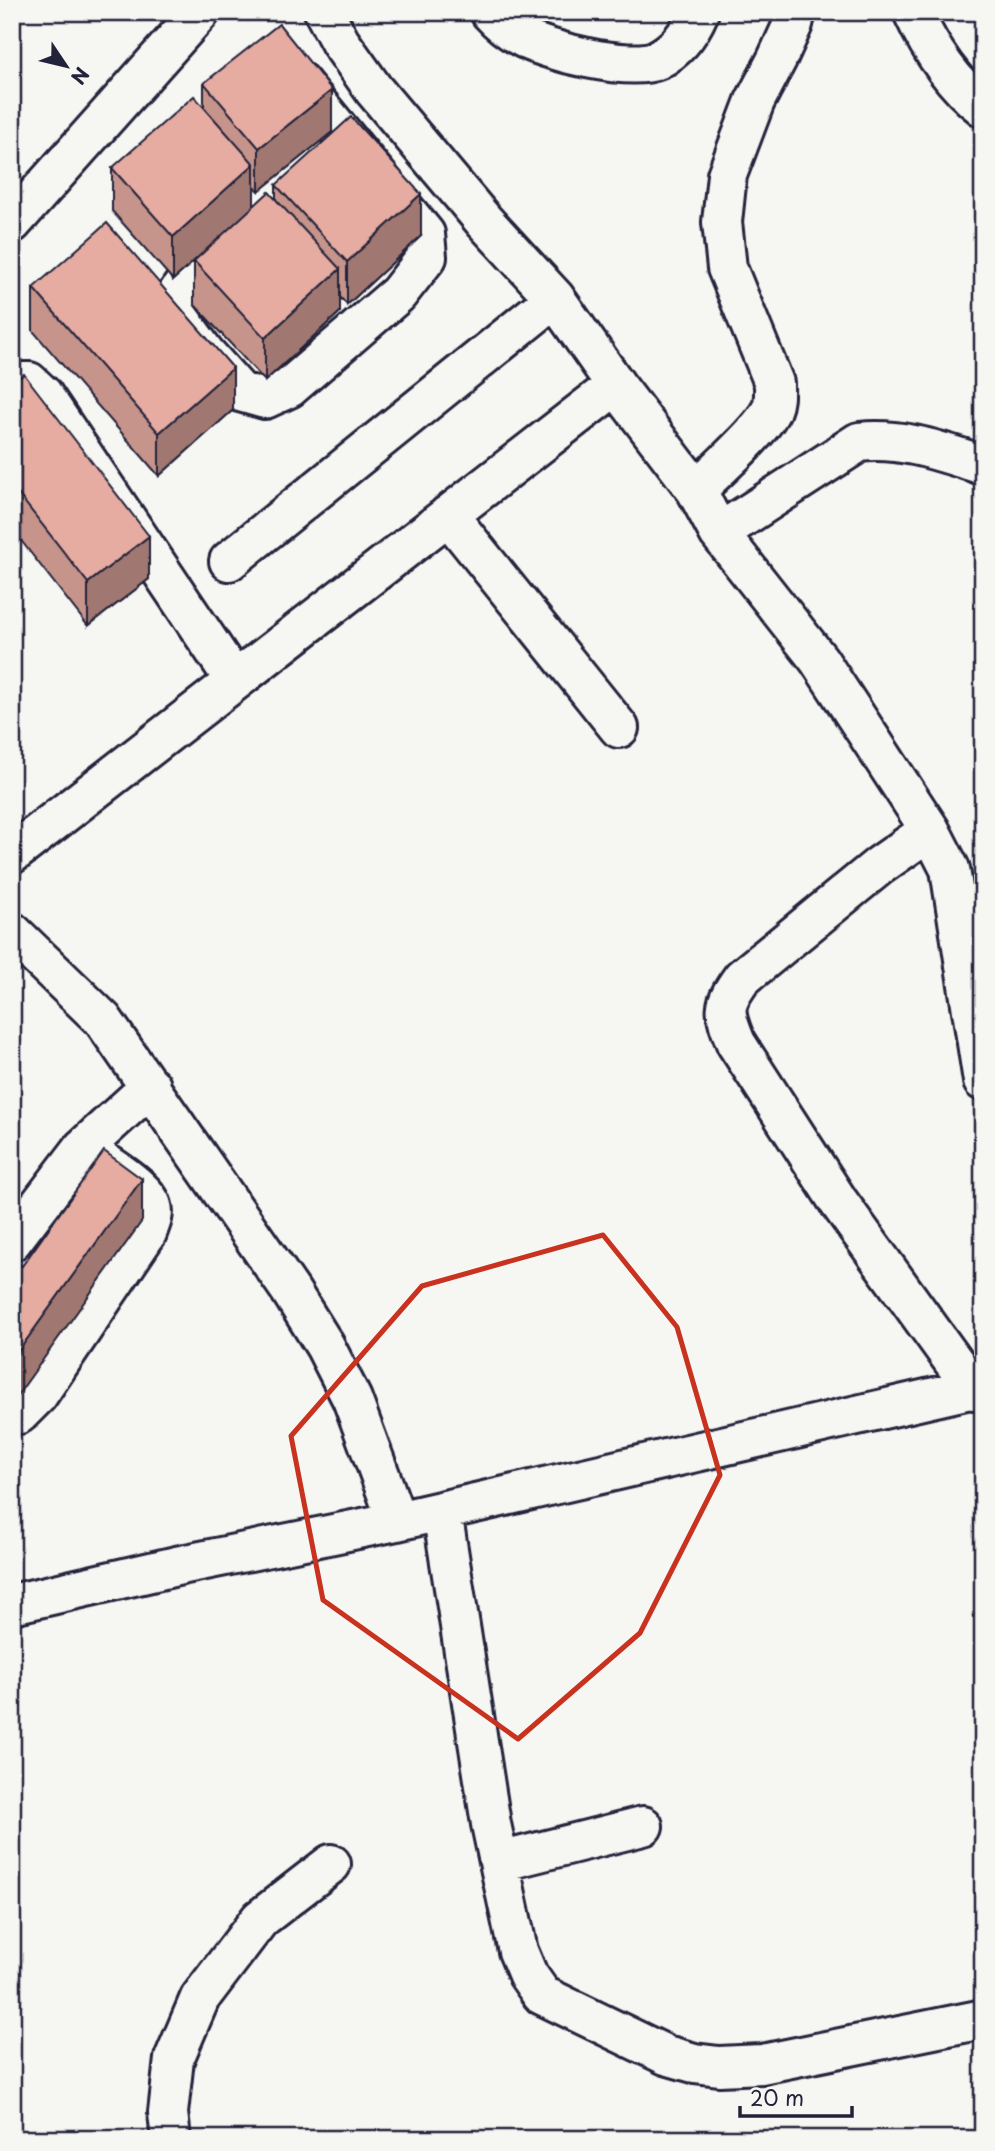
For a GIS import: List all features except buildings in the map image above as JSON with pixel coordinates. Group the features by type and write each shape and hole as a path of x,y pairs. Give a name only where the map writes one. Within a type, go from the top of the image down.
{"street":[{"path":"12,223 200,12"},
{"path":"324,12 340,42 390,108 484,221 555,299 696,490 719,533 819,660 930,830 966,877 983,1081"},
{"path":"490,12 522,37 557,51 628,65 654,61 675,48 691,30 699,12"},
{"path":"696,490 757,429 770,413 774,401 774,383 727,268 722,222 727,175 755,101 778,59 796,12"},
{"path":"912,12 924,37 944,65 967,95 983,107"},
{"path":"258,220 187,280 176,296 175,312 205,353 240,392 265,399 289,388 398,294 427,257 425,234 338,152 285,63"},
{"path":"338,152 390,108"},
{"path":"229,561 555,299"},
{"path":"12,382 29,382 43,395 235,681"},
{"path":"12,854 616,385"},
{"path":"719,533 859,442 880,440 925,446 983,466"},
{"path":"448,515 619,728"},
{"path":"12,1604 181,1565 442,1511 979,1388 838,1201 736,1043 726,1017 729,997 742,978 879,866 930,830"},
{"path":"12,932 103,1020 290,1290 325,1346 352,1399 397,1521"},
{"path":"12,1241 83,1148 151,1086"},
{"path":"12,1414 19,1414 38,1395 147,1233 153,1219 152,1205 143,1191 83,1148"},
{"path":"442,1511 499,1862 518,1951 528,1975 542,1995 666,2055 706,2065 762,2064 983,2019"},
{"path":"499,1862 643,1826"},
{"path":"171,2139 168,2113 174,2059 200,1998 260,1919 331,1864"}],"highlighted area":[{"path":"603,1235 677,1327 720,1475 640,1633 518,1739 323,1600 291,1436 422,1286"}]}
